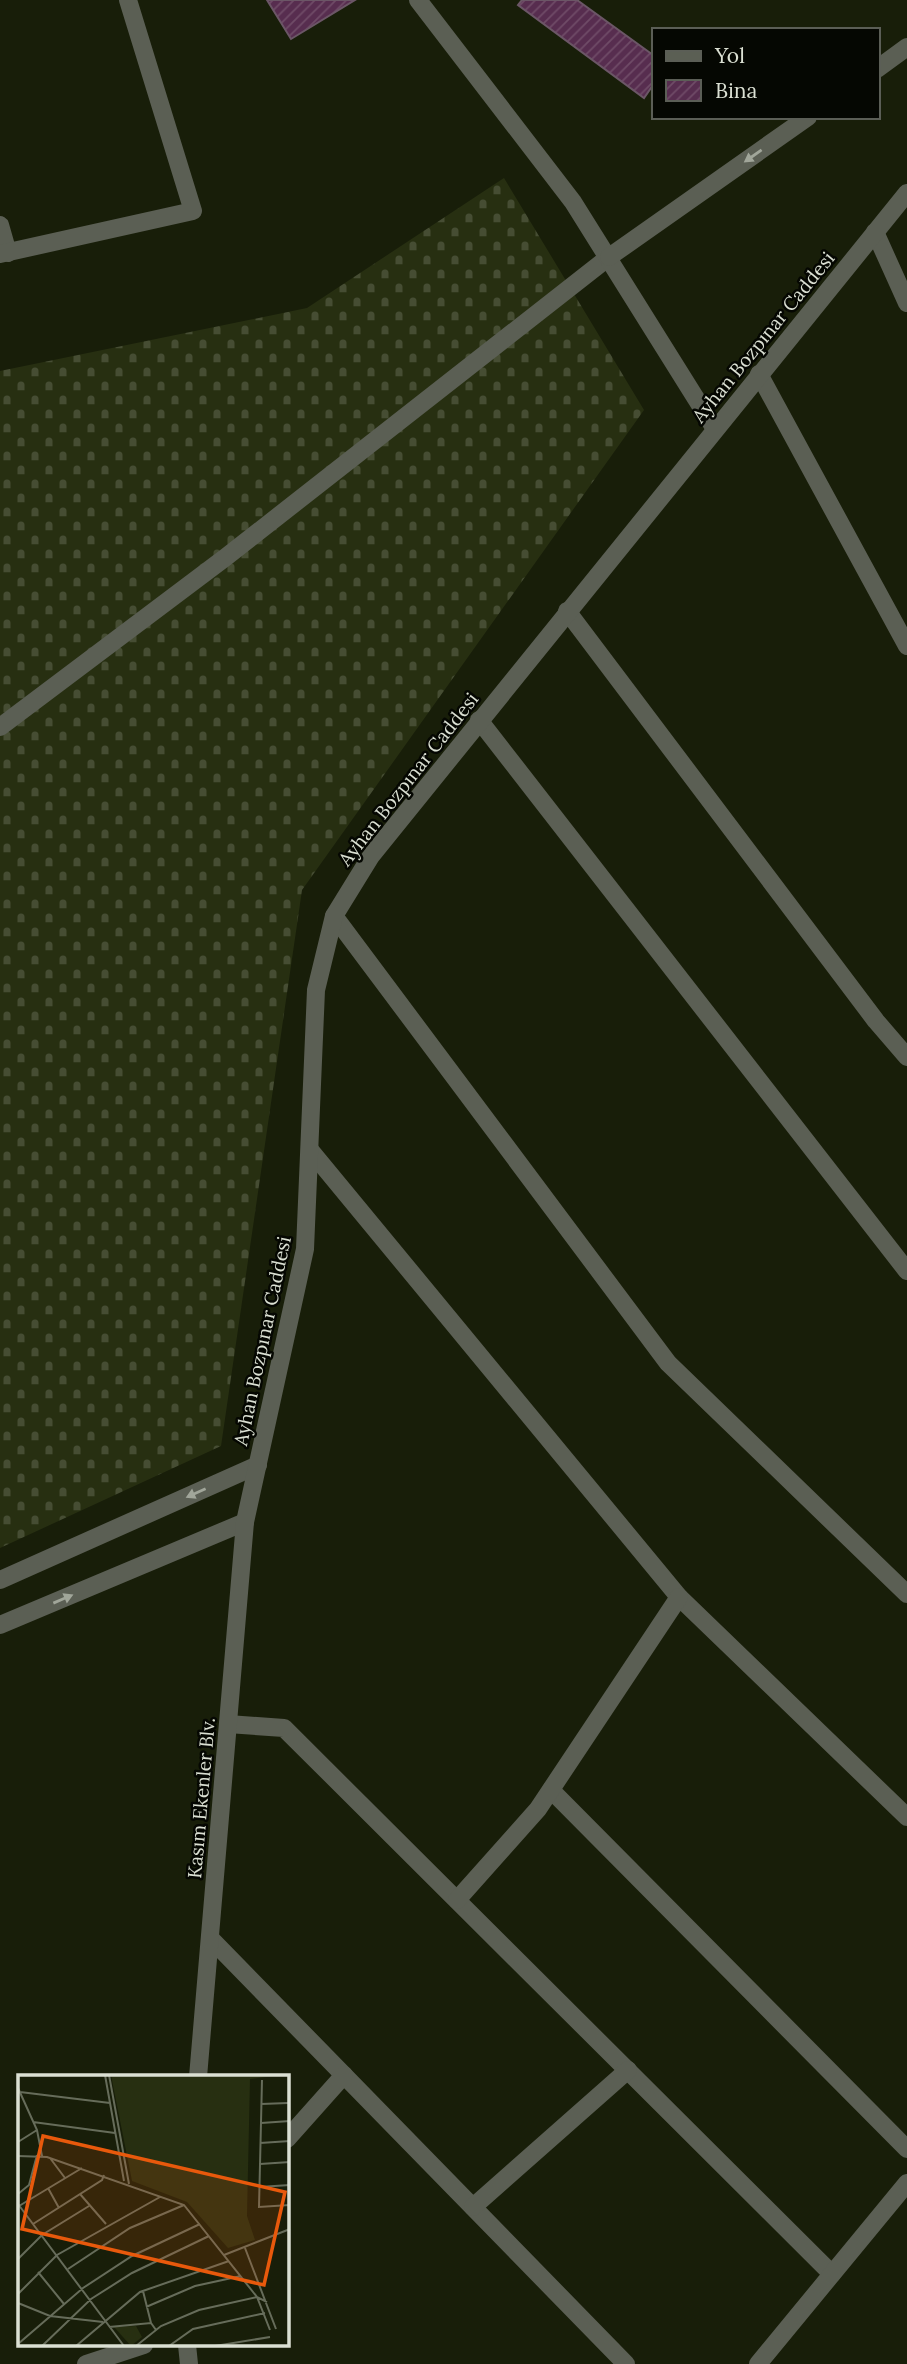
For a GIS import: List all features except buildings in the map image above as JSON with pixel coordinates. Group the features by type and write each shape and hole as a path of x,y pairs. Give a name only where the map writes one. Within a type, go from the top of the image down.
{"street":[{"path":"0,225 4,253 193,211 128,0"},
{"path":"418,0 573,202 715,429"},
{"path":"879,68 907,47"},
{"path":"0,727 226,556 609,257 805,119"},
{"name":"Ayhan Bozpınar Caddesi","path":"245,1522 305,1250 316,990 334,916 371,856 907,193"},
{"path":"875,232 907,303"},
{"path":"760,374 907,646"},
{"path":"568,611 867,1010 907,1057"},
{"path":"479,720 907,1271"},
{"path":"334,916 668,1363 907,1594"},
{"path":"310,1150 679,1597 907,1817"},
{"path":"0,1580 258,1465"},
{"path":"0,1625 245,1522"},
{"name":"Kasım Ekenler Blv.","path":"198,2075 245,1522"},
{"path":"457,1900 538,1809 679,1597"},
{"path":"228,1724 284,1728 832,2274"},
{"path":"551,1790 907,2149"},
{"path":"210,1938 626,2364"},
{"path":"473,2207 628,2070"},
{"path":"289,2137 344,2075"},
{"path":"758,2364 907,2183"},
{"path":"86,2364 141,2346"},
{"path":"187,2346 188,2364"}],"green space":[{"path":"504,178 644,410 302,890 221,1446 0,1548 0,371 307,308"}]}
